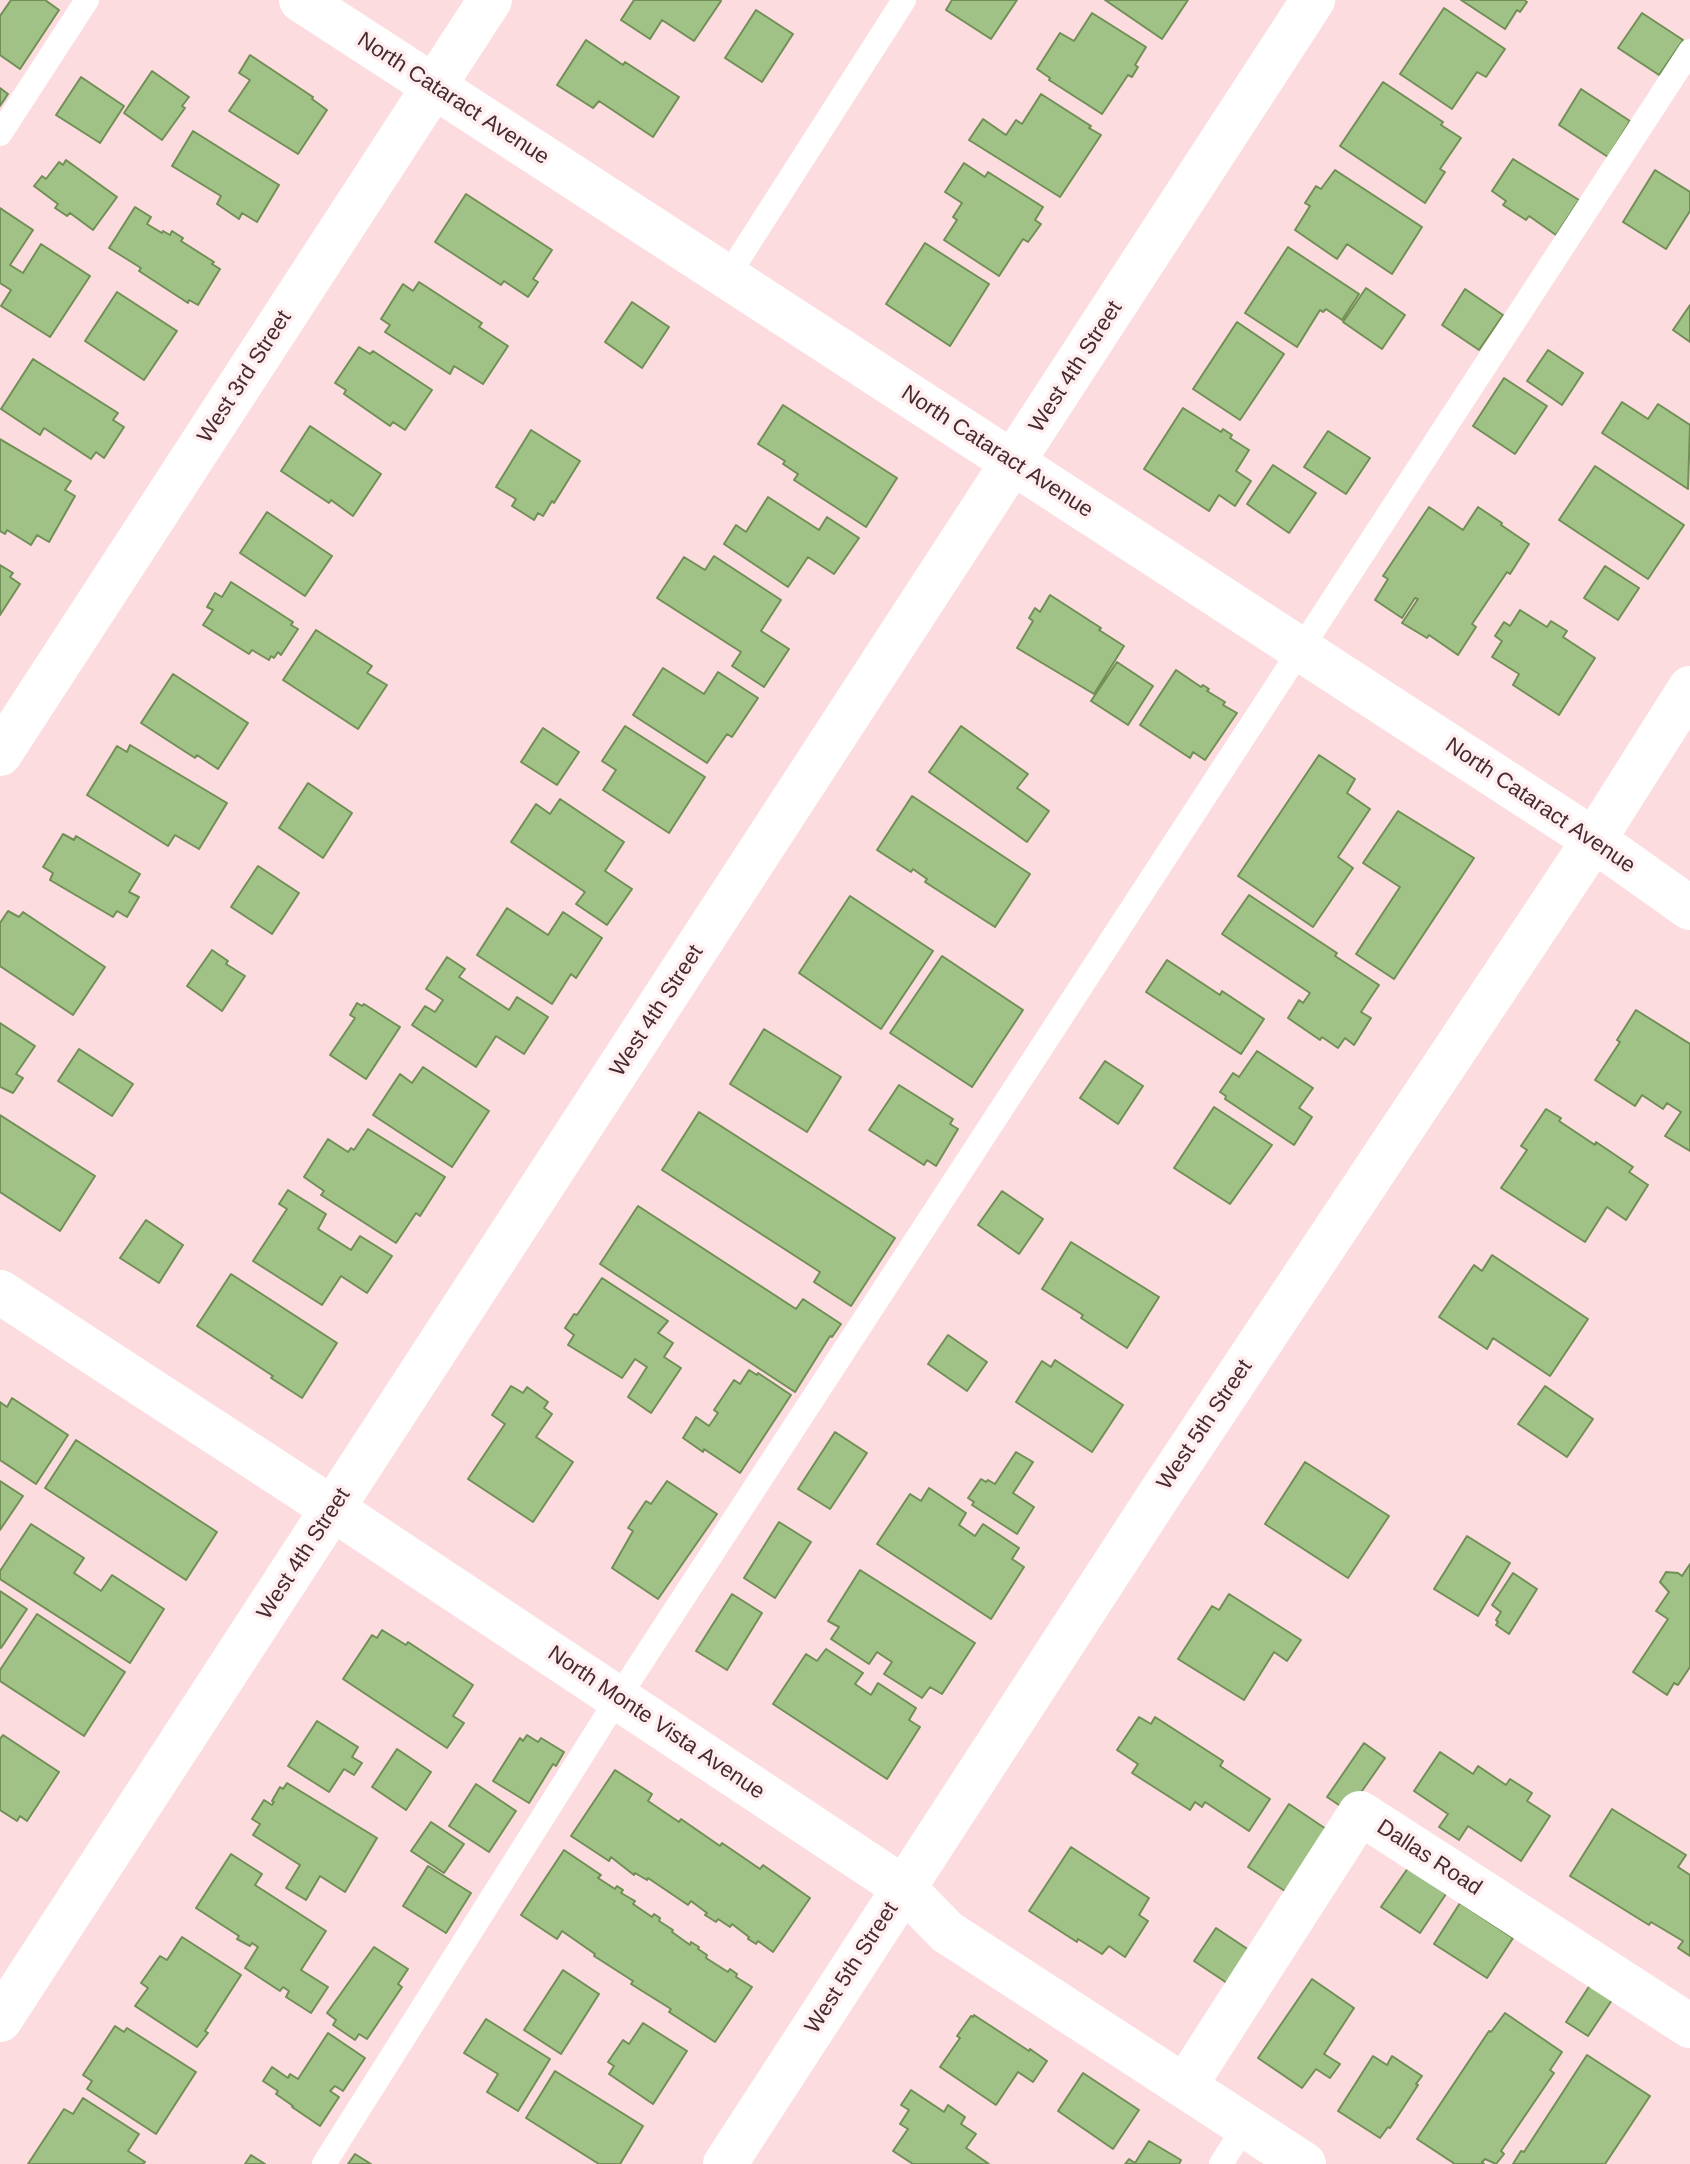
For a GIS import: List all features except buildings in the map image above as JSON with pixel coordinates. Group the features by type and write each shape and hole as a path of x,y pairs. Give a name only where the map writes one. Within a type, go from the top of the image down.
{"street":[{"name":"North Cataract Avenue","path":"301,0 1594,840 1690,908"},
{"name":"West 3rd Street","path":"0,754 490,0"},
{"name":"West 4th Street","path":"0,2020 1313,0"},
{"name":"West 5th Street","path":"725,2164 1167,1482 1594,840 1690,688"},
{"name":"North Monte Vista Avenue","path":"0,1292 904,1888 947,1932 1304,2164"},
{"name":"Dallas Road","path":"1185,2086 1360,1813 1690,2026"}],"lane":[{"path":"0,134 87,0"},
{"path":"727,277 904,0"},
{"path":"324,2164 618,1698 1690,51"},
{"path":"1221,2164 1245,2126"}]}
